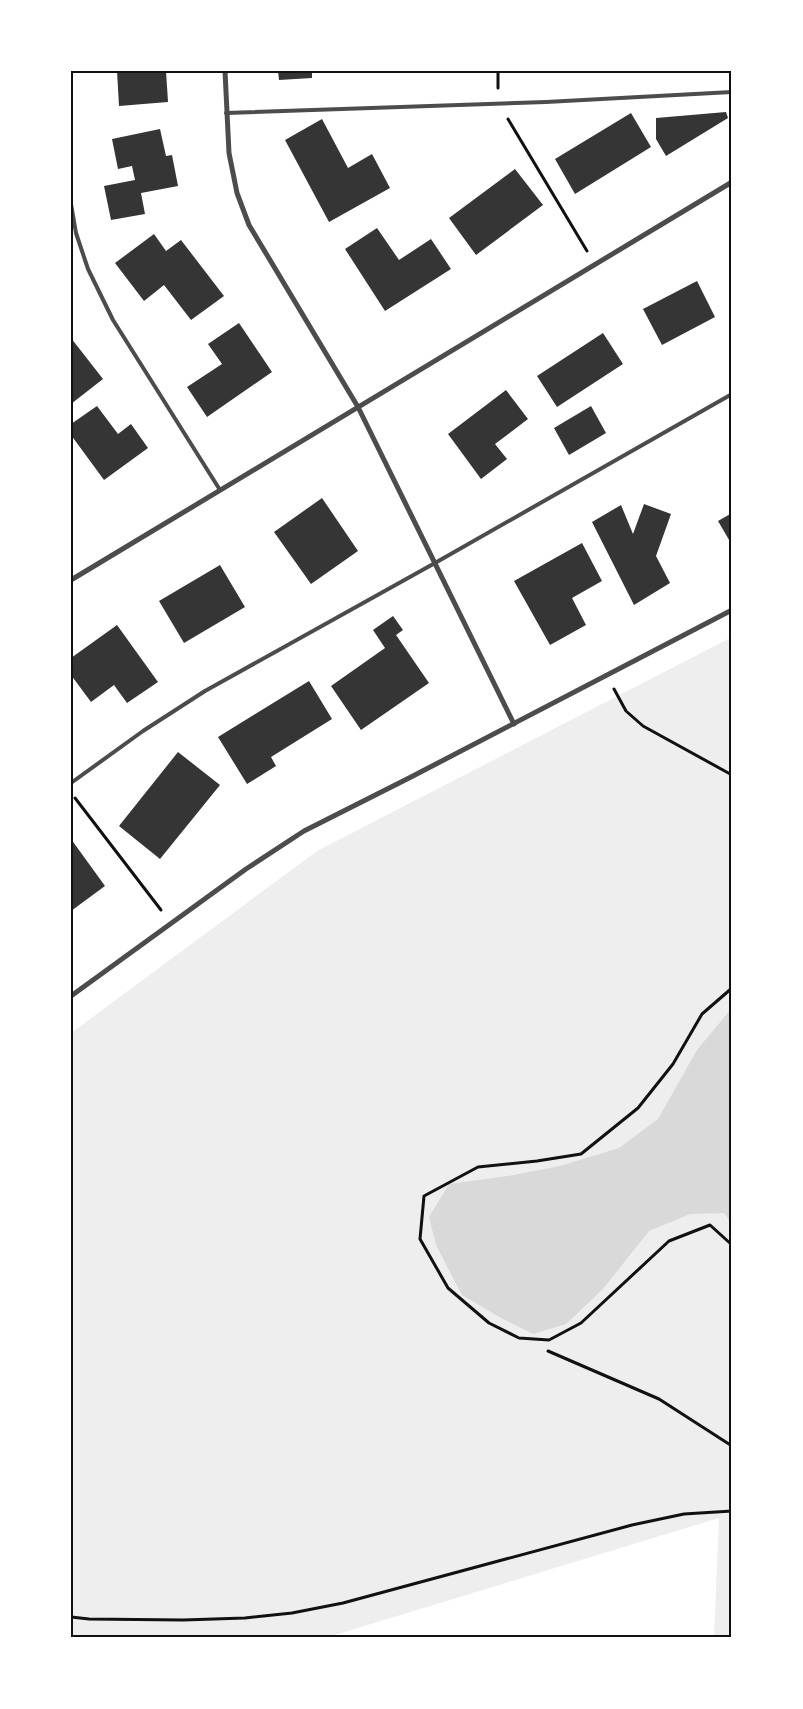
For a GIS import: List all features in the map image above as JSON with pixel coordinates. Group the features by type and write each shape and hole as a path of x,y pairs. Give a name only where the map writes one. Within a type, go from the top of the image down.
{"street":[{"path":"225,71 229,153 237,193 250,225 358,407 514,724"},
{"path":"71,580 732,182"},
{"path":"71,996 246,868 304,831 732,610"}],"lane":[{"path":"226,113 499,104 732,92"},
{"path":"71,204 76,233 88,269 109,311 220,490"},
{"path":"71,783 142,731 205,691 732,394"}],"path":[{"path":"498,71 499,104 596,264"},
{"path":"607,676 626,711 643,726 732,775"},
{"path":"71,793 171,922"},
{"path":"732,988 702,1014 673,1064 638,1108 631,1114 581,1154 478,1167 424,1196 420,1240 448,1288 489,1324 518,1338 548,1340 581,1323 669,1241 710,1226 732,1245"},
{"path":"548,1351 658,1399 732,1446"},
{"path":"71,1617 183,1620 245,1618 292,1613 343,1603 632,1525 684,1514 732,1511"}],"shaded area":[{"path":"732,637 732,1638 714,1638 719,1518 325,1638 71,1638 71,1033 317,851"},
{"path":"732,1008 732,1224 724,1213 690,1214 649,1231 603,1289 566,1324 533,1334 462,1295 436,1245 429,1217 449,1184 508,1176 560,1166 619,1148 658,1119 697,1050"}],"building":[{"path":"117,71 166,71 168,102 119,106"},
{"path":"278,71 312,71 312,78 279,80"},
{"path":"726,112 728,118 666,156 656,139 656,118"},
{"path":"631,113 651,147 575,194 555,159"},
{"path":"322,119 348,168 372,154 390,188 329,222 285,140"},
{"path":"160,129 166,156 172,155 178,186 141,193 145,214 111,220 104,186 135,180 132,166 118,169 112,139"},
{"path":"515,169 543,205 476,255 449,218"},
{"path":"377,228 399,260 431,239 451,269 385,311 345,249"},
{"path":"154,234 166,251 181,240 224,296 191,320 164,285 144,301 115,263"},
{"path":"697,281 715,317 662,345 643,309"},
{"path":"239,323 272,372 207,417 187,387 222,364 208,344"},
{"path":"603,333 623,364 557,407 537,376"},
{"path":"71,338 103,379 71,404"},
{"path":"506,390 528,419 495,444 507,459 481,479 448,434"},
{"path":"97,406 118,434 131,424 148,448 104,480 71,435 71,424"},
{"path":"591,406 606,433 569,455 554,428"},
{"path":"322,498 358,551 311,584 274,532"},
{"path":"644,504 671,514 656,556 670,583 634,605 592,522 621,505 633,534"},
{"path":"732,513 732,545 718,521"},
{"path":"582,543 602,581 572,598 586,625 550,645 514,581"},
{"path":"220,565 245,607 184,643 159,601"},
{"path":"393,616 403,630 396,635 429,683 361,730 331,686 385,648 373,630"},
{"path":"117,625 158,682 127,703 114,685 91,702 71,675 71,658"},
{"path":"309,681 332,719 271,757 276,766 247,784 218,737"},
{"path":"178,752 220,785 160,859 119,826"},
{"path":"71,839 105,886 71,911"}]}
